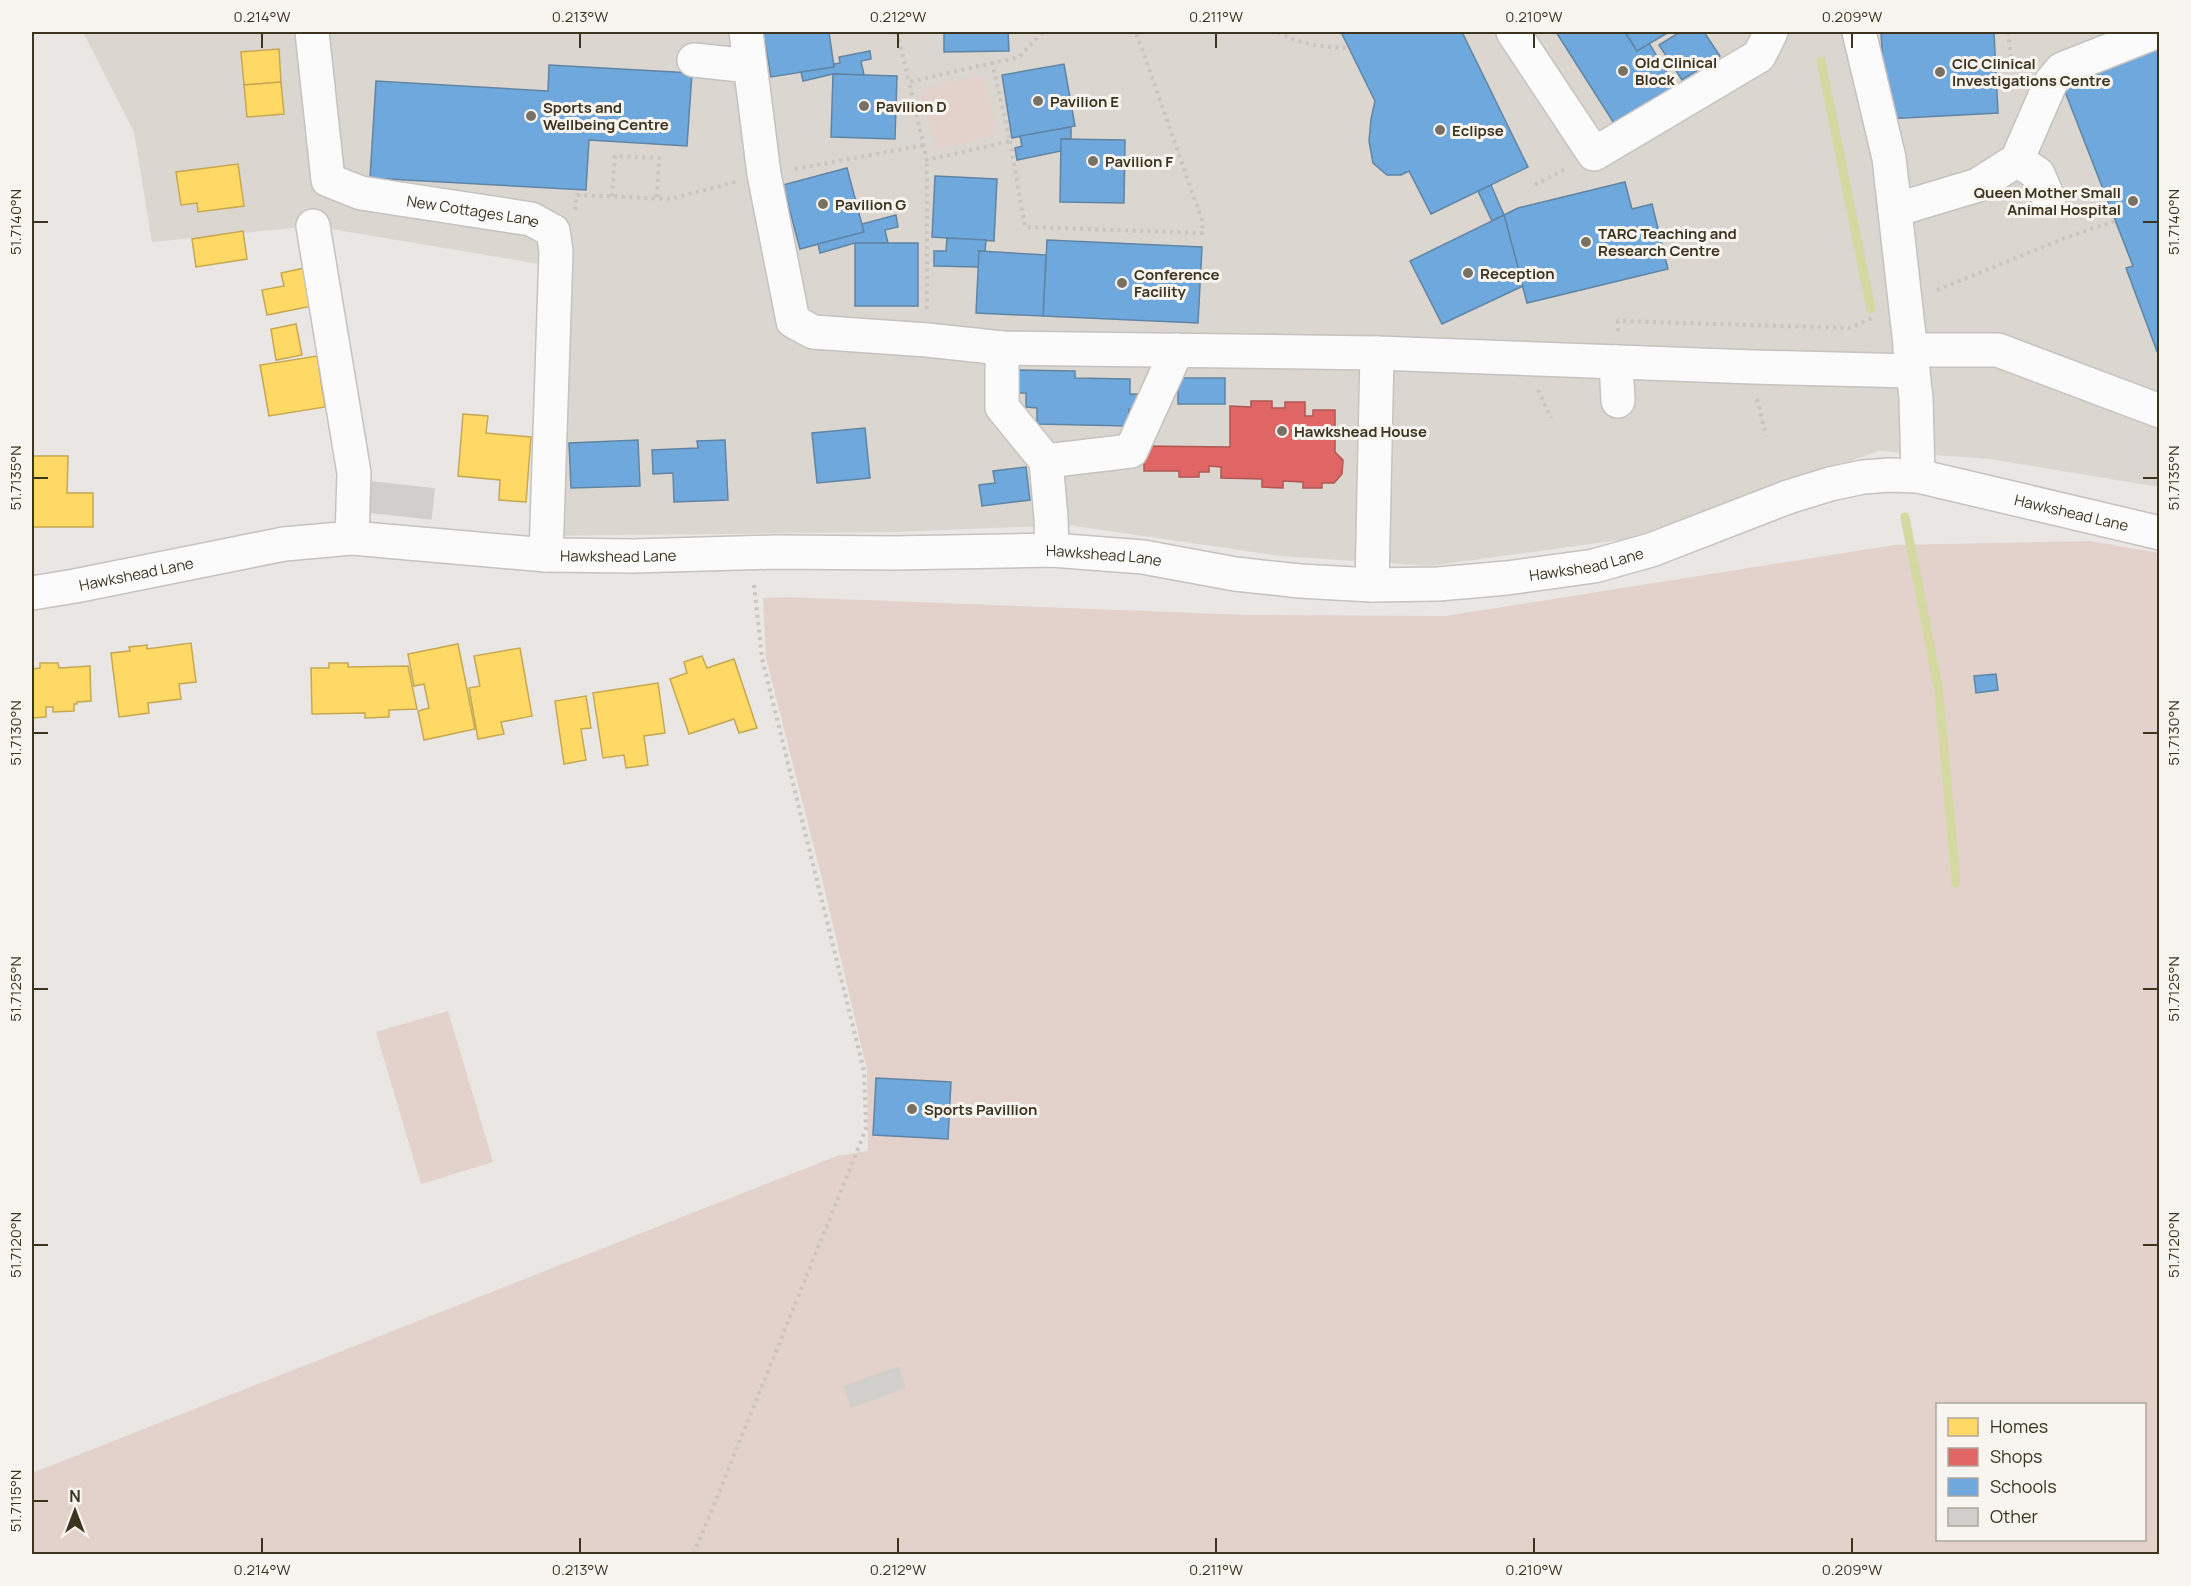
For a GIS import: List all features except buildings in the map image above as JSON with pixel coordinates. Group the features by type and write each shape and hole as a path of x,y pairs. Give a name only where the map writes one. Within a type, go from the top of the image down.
{"street":[{"name":"New Cottages Lane","path":"312,32 327,180 361,193 531,219 553,231 556,251 546,555"},
{"path":"746,32 764,174 793,321 813,332 1002,348 1377,353 1617,347 1912,361 1998,350 2025,353 2080,374 2160,411"},
{"path":"1513,32 1594,154 1759,56 1772,32"},
{"path":"1859,32 1889,158 1912,361 1918,476"},
{"path":"1895,210 1978,185 2017,160 2051,82 2062,69 2156,32"},
{"path":"694,60 750,66"},
{"path":"2017,160 2038,174 2049,200"},
{"path":"313,226 354,473 352,538"},
{"path":"1617,347 1618,401"},
{"path":"1002,348 1002,407 1046,461 1052,518 1052,550"},
{"path":"1046,461 1131,451 1177,350"},
{"path":"1372,585 1377,353"},
{"name":"Hawkshead Lane","path":"32,593 284,544 352,538 546,555 634,556 1052,550 1143,557 1235,574 1300,581 1372,585 1438,584 1507,578 1594,566 1651,550 1788,497 1830,484 1863,477 1890,475 1918,476 2160,533"}],"path":[{"path":"897,32 927,160 927,340"},
{"path":"909,82 1019,57 1042,32"},
{"path":"992,62 1010,141 1025,227 1203,233 1202,220 1136,32"},
{"path":"1278,32 1290,38 1323,46 1349,48"},
{"path":"2008,32 2011,58 2051,82"},
{"path":"927,160 1010,141"},
{"path":"576,206 577,195 670,199 764,174 924,145"},
{"path":"612,196 615,156 659,158 657,198"},
{"path":"1617,347 1618,321 1849,328 1971,275 2115,221"},
{"path":"694,1554 866,1128 864,1071 762,658 751,553"}],"shaded area":[{"path":"83,32 2159,32 2159,487 1990,459 1879,451 1627,539 1430,566 1281,556 1068,525 897,532 533,536 546,265 313,226 152,242 134,132"},
{"path":"983,74 998,135 936,150 921,89"},
{"path":"2090,541 2159,553 2159,1554 32,1554 32,1473 837,1156 868,1151 867,1070 766,658 763,598 786,597 1249,615 1446,616 1894,545"},
{"path":"448,1011 493,1162 421,1184 376,1032"}],"waterway":[{"path":"1821,61 1871,309"},
{"path":"1905,517 1939,692 1956,883"}],"place":[{"name":"Old Clinical Block","path":"1623,71"},
{"name":"CIC Clinical Investigations Centre","path":"1940,72"},
{"name":"Pavilion E","path":"1038,101"},
{"name":"Pavilion D","path":"864,106"},
{"name":"Sports and Wellbeing Centre","path":"531,116"},
{"name":"Eclipse","path":"1440,130"},
{"name":"Pavilion F","path":"1093,161"},
{"name":"Queen Mother Small Animal Hospital","path":"2133,201"},
{"name":"Pavilion G","path":"823,204"},
{"name":"TARC Teaching and Research Centre","path":"1586,242"},
{"name":"Reception","path":"1468,273"},
{"name":"Conference Facility","path":"1122,283"},
{"name":"Hawkshead House","path":"1282,431"},
{"name":"Sports Pavillion","path":"912,1109"}]}
